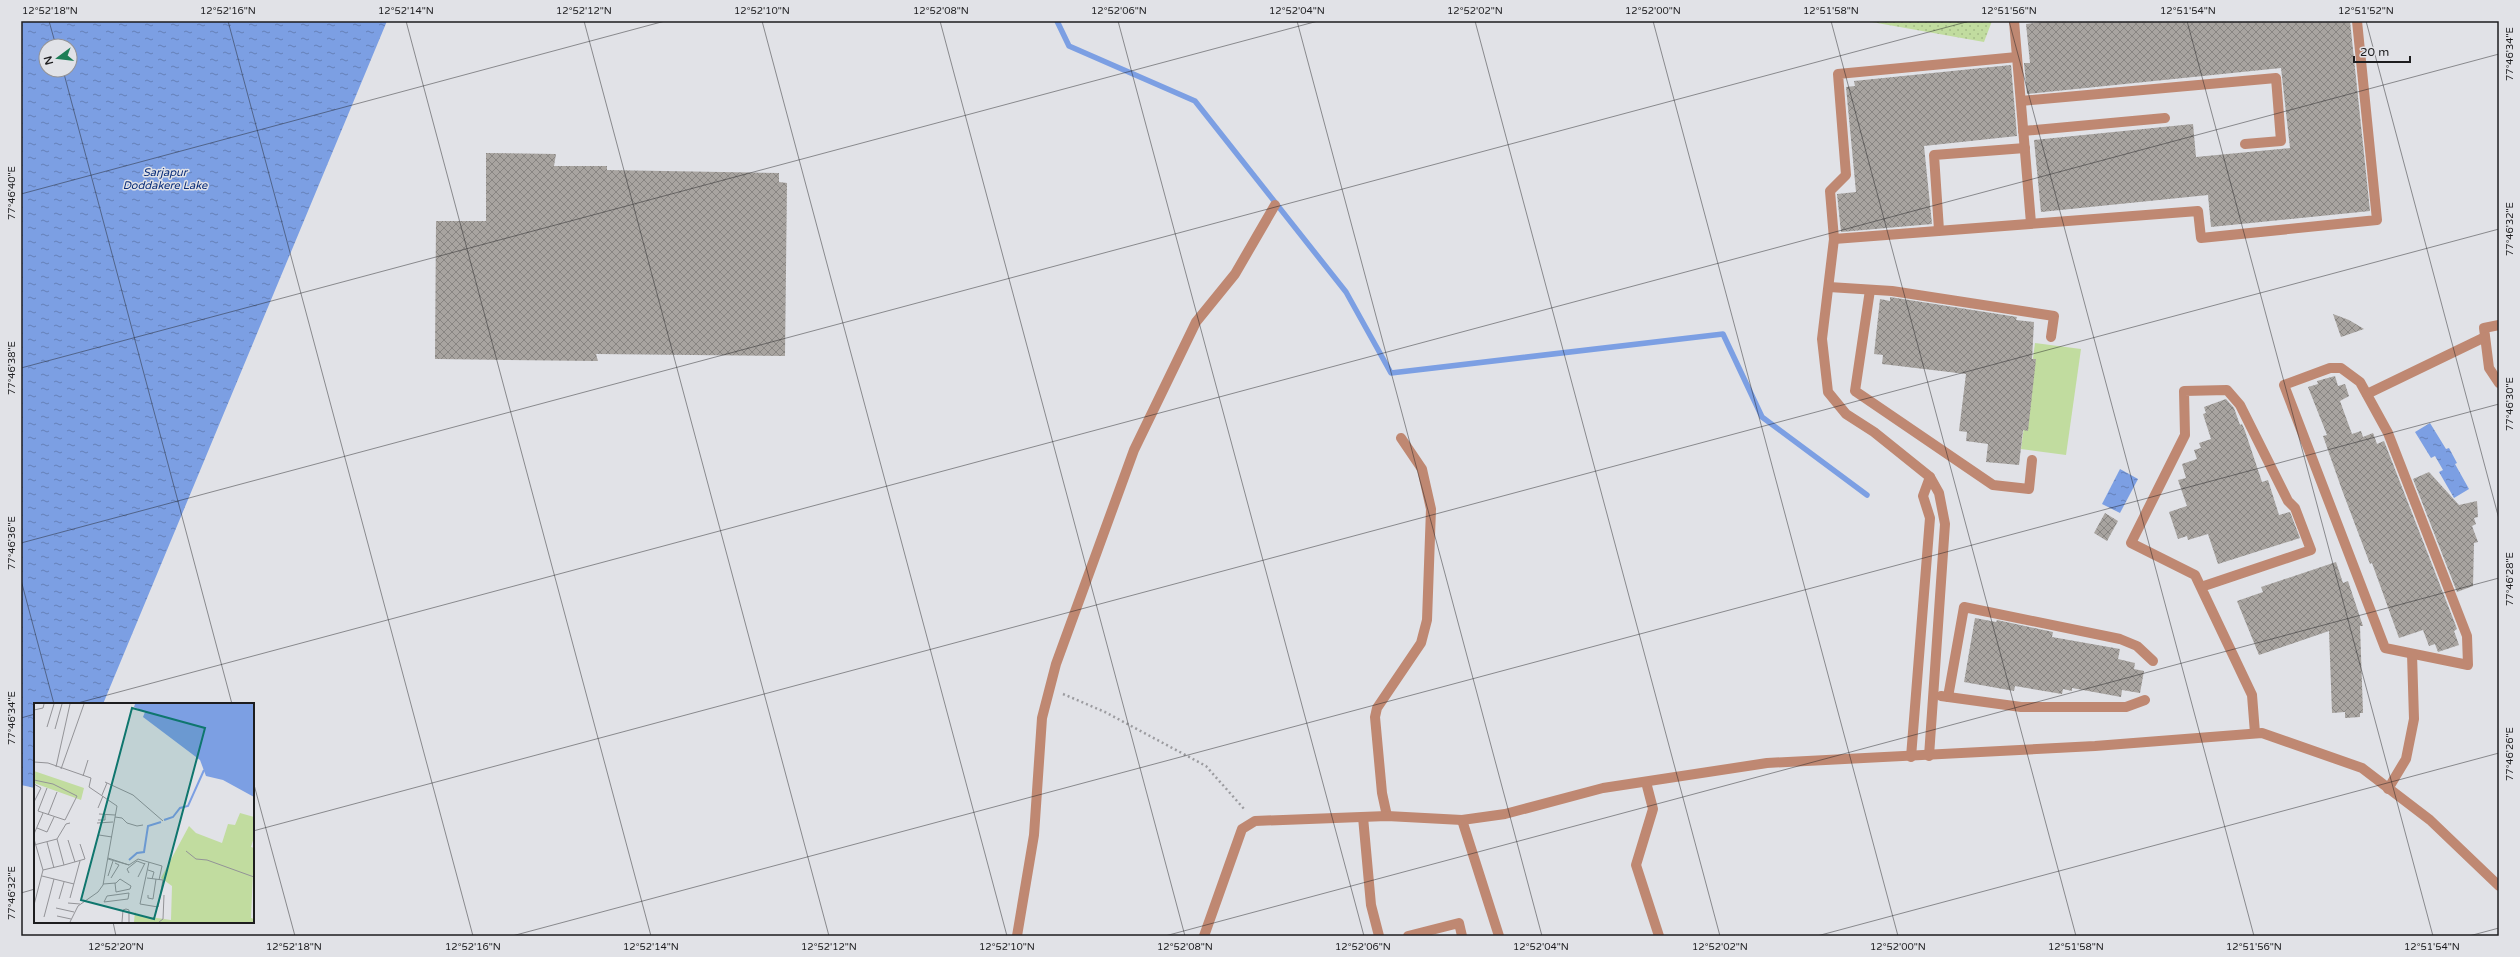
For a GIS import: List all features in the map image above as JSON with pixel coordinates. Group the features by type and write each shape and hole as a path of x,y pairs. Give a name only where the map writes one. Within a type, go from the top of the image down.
{"street":[{"path":"2014,21 2032,223"},
{"path":"1834,239 2198,211 2201,238 2377,220 2357,21"},
{"path":"1929,756 1945,524 1939,493 1930,477 1874,432 1846,414 1828,392 1822,339 1834,239 1830,191 1846,175 1838,74 2017,57"},
{"path":"2021,101 2276,78 2282,141 2245,144"},
{"path":"2024,131 2165,118"},
{"path":"1939,230 1934,155 2025,148"},
{"path":"1017,936 1034,835 1042,718 1056,664 1134,450 1196,322 1235,274 1275,205"},
{"path":"1828,287 1870,290 2054,316 2051,337"},
{"path":"1870,290 1855,391 1993,485 2029,489 2032,460"},
{"path":"2499,325 2484,328 2489,368 2499,383"},
{"path":"2367,394 2485,337"},
{"path":"2330,368 2341,368 2360,382 2388,433 2467,636 2468,665 2412,654 2385,648 2284,385 2330,368"},
{"path":"2201,587 2311,550 2295,508 2288,501 2240,404 2227,390 2184,391 2185,435 2131,543 2196,575 2201,587 2252,695 2255,733"},
{"path":"1387,816 1382,793 1375,717 1377,708 1421,643 1427,620 1432,509 1422,469 1402,438"},
{"path":"1911,758 1930,518 1923,496 1930,477"},
{"path":"1948,697 1964,607 2120,639 2137,646 2153,661"},
{"path":"2388,789 2406,759 2414,719 2412,654"},
{"path":"1934,695 2021,707 2126,707 2145,700"},
{"path":"1204,936 1242,829 1255,821 1387,816 1462,820 1505,814 1603,788 1767,763 1911,758 2095,746 2255,733 2262,733 2362,768 2430,820 2499,886"},
{"path":"1646,782 1653,809 1636,865 1659,936"},
{"path":"1363,817 1371,905 1379,936"},
{"path":"1462,820 1499,936"},
{"path":"1408,936 1459,923 1462,936"}],"path":[{"path":"1050,688 1106,712 1206,766 1255,821"}],"green space":[{"path":"1866,21 1992,21 1984,42"},
{"path":"2035,343 2081,349 2066,455 2021,449"}],"water":[{"name":"Sarjapur Doddakere Lake","path":"21,21 387,21 103,703 34,703 34,788 21,785"},
{"path":"2430,423 2446,449 2449,448 2457,463 2455,464 2469,489 2454,498 2439,472 2443,470 2435,456 2431,458 2415,432"},
{"path":"2120,469 2138,479 2120,513 2102,504"}],"building":[{"path":"2051,21 2350,21 2370,211 2211,227 2208,195 2041,212 2034,140 2193,124 2196,157 2290,148 2281,68 2027,94 2024,63 2030,63 2026,24"},
{"path":"2011,65 2017,136 1924,146 1932,224 1841,232 1837,194 1856,192 1846,87 1855,86 1854,81"},
{"path":"486,153 556,154 554,166 607,166 607,170 779,173 779,182 787,183 785,356 596,354 598,361 435,359 436,221 486,221"},
{"path":"1890,297 2017,317 2016,320 2034,322 2032,359 2036,359 2028,431 2023,430 2019,465 1986,462 1988,444 1966,441 1967,432 1959,431 1966,374 1882,364 1883,355 1874,354 1880,299 1890,301"},
{"path":"2333,314 2349,320 2364,329 2341,337"},
{"path":"2335,376 2338,386 2345,384 2349,396 2340,401 2352,434 2361,431 2363,437 2373,433 2377,444 2384,441 2457,629 2454,631 2459,645 2438,652 2435,644 2429,646 2423,630 2399,638 2372,563 2370,564 2342,490 2323,436 2327,435 2308,387 2318,384 2317,381"},
{"path":"2226,399 2234,408 2240,425 2242,424 2262,482 2268,480 2279,515 2290,512 2300,538 2218,564 2208,534 2188,540 2187,536 2178,539 2169,512 2187,506 2178,480 2186,478 2182,464 2197,459 2194,450 2201,448 2199,443 2211,439 2203,414 2206,413 2204,407"},
{"path":"2429,472 2459,505 2477,501 2478,517 2474,518 2476,524 2472,526 2478,542 2474,543 2473,586 2457,592 2413,479"},
{"path":"2105,513 2118,521 2107,541 2094,533"},
{"path":"2336,562 2343,583 2348,581 2363,626 2360,626 2363,713 2360,713 2360,717 2345,718 2345,712 2332,713 2329,631 2259,655 2237,601 2263,592 2261,587"},
{"path":"1975,618 1996,622 1997,620 2053,632 2052,637 2120,649 2118,659 2135,663 2134,669 2144,671 2140,693 2122,690 2121,697 2072,688 2072,691 2063,689 2062,694 2015,686 2014,691 1964,682"}],"waterway":[{"path":"1057,21 1069,46 1195,101 1346,292 1391,373 1723,334 1762,417 1867,495"}]}
